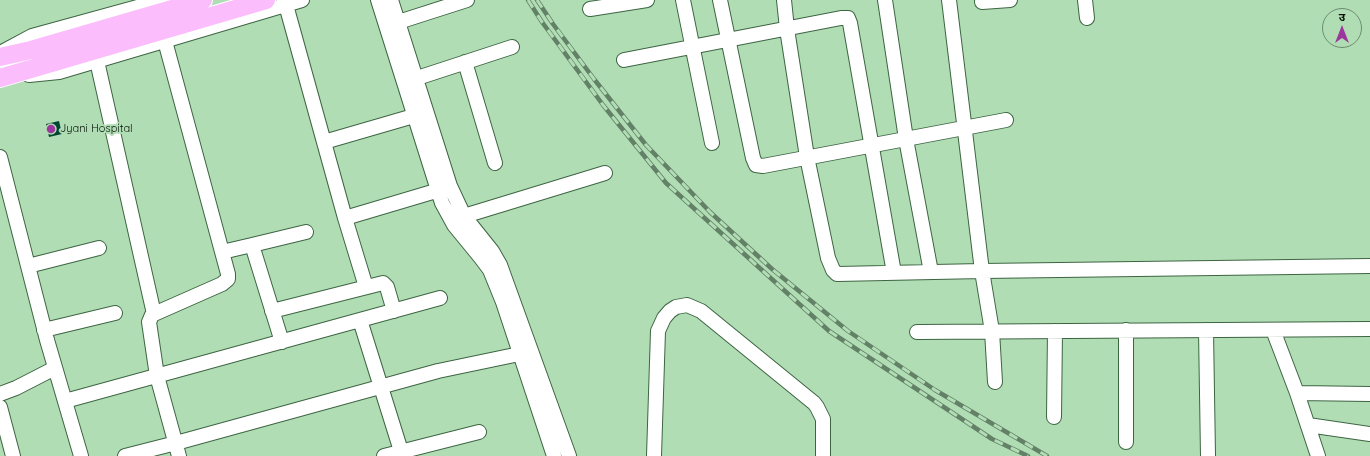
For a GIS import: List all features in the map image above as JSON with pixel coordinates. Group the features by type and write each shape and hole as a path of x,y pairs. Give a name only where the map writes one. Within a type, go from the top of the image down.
{"main road":[{"path":"0,57 30,50 203,0"},
{"path":"1,77 266,0"}],"street":[{"path":"0,54 32,36 163,0"},
{"path":"1,77 59,72 302,0"},
{"path":"378,0 392,24 444,188 492,251 500,265 526,353 561,455"},
{"path":"391,0 392,24"},
{"path":"392,24 467,0"},
{"path":"590,9 647,0"},
{"path":"683,0 712,143"},
{"path":"720,0 753,158 756,165 763,166 1006,120"},
{"path":"784,0 787,29 807,157 828,258 835,273 839,275 982,271 1370,266"},
{"path":"885,0 906,139 931,272"},
{"path":"949,0 982,271 992,331 995,382"},
{"path":"982,2 1010,0"},
{"path":"1085,0 1087,18"},
{"path":"286,5 345,218 366,286"},
{"path":"624,60 841,18 848,18 894,273"},
{"path":"165,41 228,274 226,281 222,284 154,314 150,318 149,322 157,376 178,450"},
{"path":"410,80 512,46"},
{"path":"97,61 154,314"},
{"path":"464,62 495,163"},
{"path":"324,142 421,114"},
{"path":"0,157 44,330 81,456"},
{"path":"464,216 605,174"},
{"path":"345,218 444,188"},
{"path":"444,188 442,203 454,225 490,270 526,353"},
{"path":"222,252 306,232"},
{"path":"252,245 282,342"},
{"path":"28,266 99,248"},
{"path":"272,311 366,286 383,283 386,284 394,311"},
{"path":"65,401 440,298"},
{"path":"654,456 658,331 664,318 670,311 676,307 687,305 701,311 818,407 823,419 823,456"},
{"path":"44,330 114,313"},
{"path":"360,320 401,451"},
{"path":"916,332 1370,329"},
{"path":"1126,330 1126,442"},
{"path":"1206,330 1208,456"},
{"path":"1273,330 1297,393 1318,456"},
{"path":"1054,417 1055,331"},
{"path":"126,456 178,450 380,386 438,371 526,353"},
{"path":"0,394 23,385 55,368"},
{"path":"1297,393 1370,394"},
{"path":"0,407 13,456"},
{"path":"1308,425 1370,434"},
{"path":"384,456 479,432"}],"building":[{"path":"59,121 62,134 49,137 46,124"}],"railway":[{"path":"528,0 542,22 603,105 666,183 829,331 992,439 1028,456"},
{"path":"537,0 594,79 646,145 710,212 772,269 848,331 935,390 1047,456"}],"place":[{"name":"Jyani Hospital","path":"51,129"}]}
